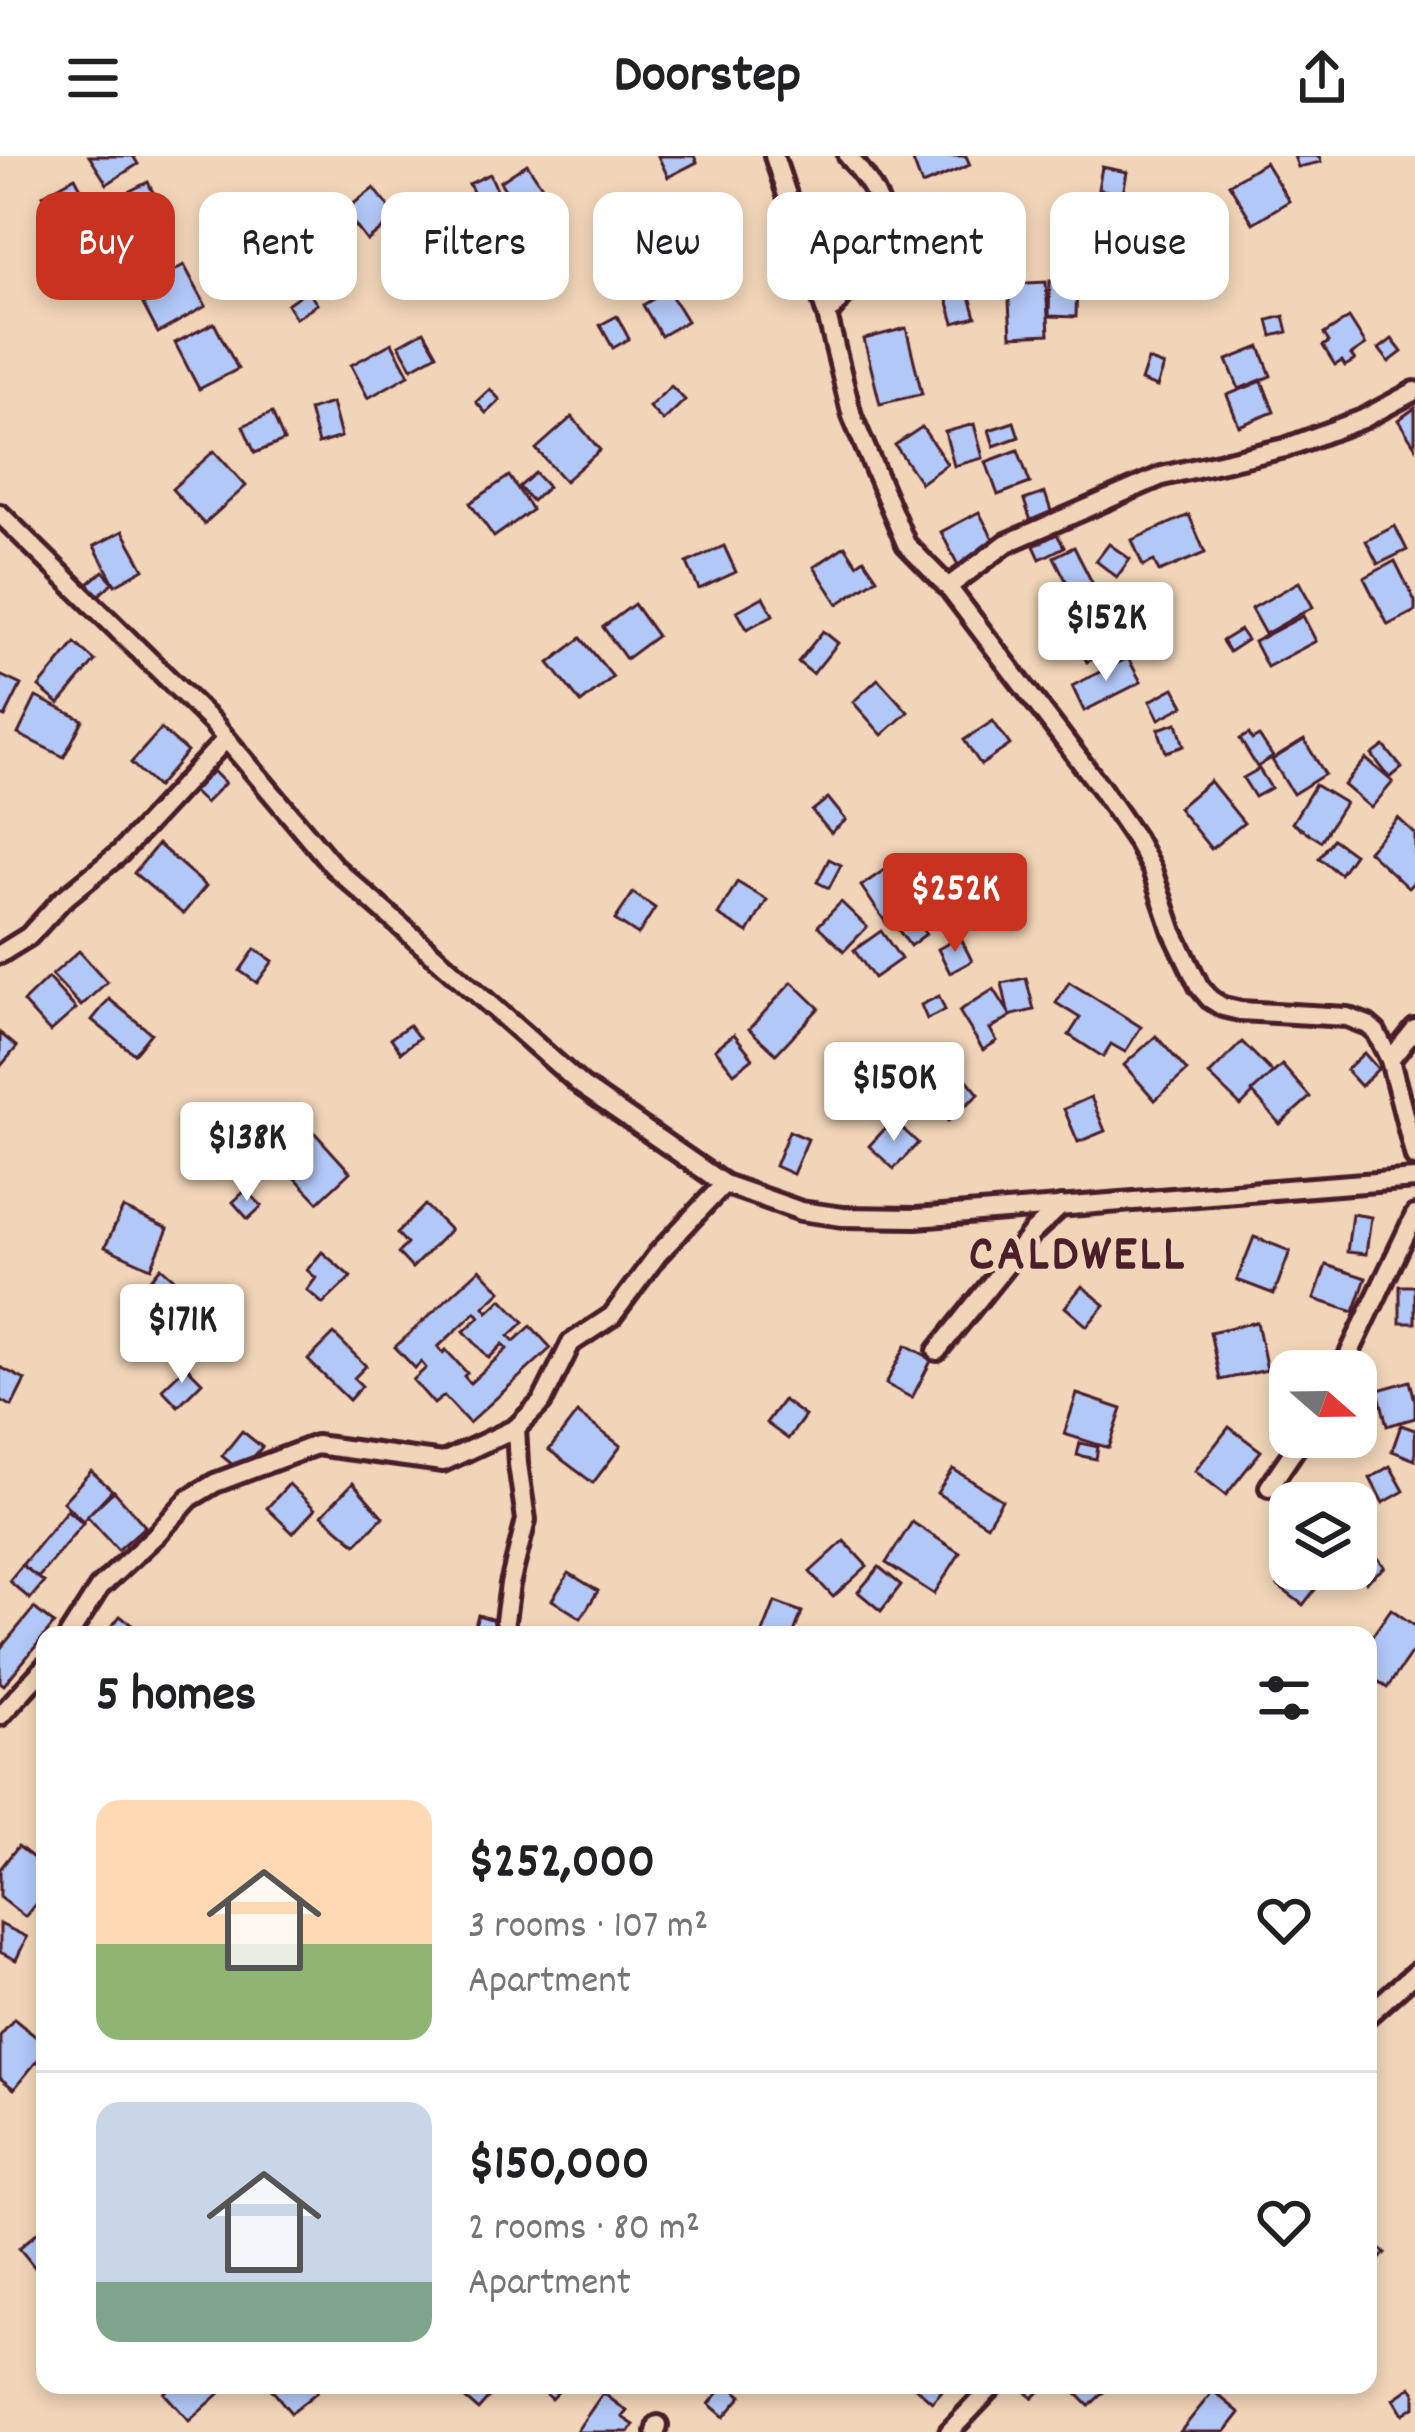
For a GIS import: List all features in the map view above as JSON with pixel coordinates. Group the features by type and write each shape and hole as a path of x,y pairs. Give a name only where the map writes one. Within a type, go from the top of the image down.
{"street":[{"path":"774,156 827,315 852,416 906,544 948,587 1142,849 1199,986 1222,1007 1359,1020 1376,1032 1390,1060 1415,1157"},
{"path":"827,315 884,232 879,201 848,156"},
{"path":"948,587 1007,543 1162,476 1285,448 1363,419 1415,391"},
{"path":"0,514 226,739 334,867 582,1086 724,1184 801,1211 916,1218 1415,1179"},
{"path":"0,954 28,936 120,853 226,739"},
{"path":"1390,1060 1415,1029"},
{"path":"75,1626 99,1588 190,1498 215,1483 316,1445 443,1462 516,1428 542,1402 571,1343 612,1316 658,1254 724,1184"},
{"path":"937,1351 1032,1233 1062,1205"},
{"path":"1350,1350 1415,1215"},
{"path":"505,1621 526,1520 516,1428"},
{"path":"1268,1487 1289,1458"},
{"path":"0,1716 36,1678"},
{"path":"1377,2007 1415,1973"},
{"path":"949,2432 985,2394"}],"building":[{"path":"89,156 133,156 138,164 107,184"},
{"path":"658,156 694,156 697,162 668,177"},
{"path":"924,156 966,156 970,165 922,185 913,161"},
{"path":"1294,156 1319,156 1321,162 1298,167"},
{"path":"1265,162 1289,201 1253,223 1229,184"},
{"path":"527,164 546,192 507,192 500,182"},
{"path":"1102,167 1127,172 1123,192 1098,189"},
{"path":"490,174 498,192 473,192 469,184"},
{"path":"75,177 83,192 48,192"},
{"path":"148,182 153,192 128,192"},
{"path":"374,188 381,197 381,230 367,241 357,228 357,201"},
{"path":"184,265 206,306 158,333 141,300 175,300 175,270"},
{"path":"1050,281 1050,300 1076,300 1076,317 1049,316"},
{"path":"1046,282 1049,334 1011,336 1009,300 1026,300 1026,283"},
{"path":"314,300 317,304 296,318 287,304"},
{"path":"651,300 674,300 687,321 661,336 643,305"},
{"path":"947,300 971,300 976,317 954,323"},
{"path":"617,316 629,339 613,348 600,325"},
{"path":"1284,316 1288,332 1272,336 1268,320"},
{"path":"1349,318 1366,345 1351,355 1355,360 1335,365 1323,346 1329,342 1324,334"},
{"path":"214,323 238,369 199,389 175,343"},
{"path":"906,328 922,394 880,404 864,339"},
{"path":"424,331 437,354 412,368 399,345"},
{"path":"1392,339 1402,352 1389,362 1379,349"},
{"path":"392,343 409,375 368,398 351,365"},
{"path":"1260,347 1271,376 1239,389 1227,360"},
{"path":"1148,360 1164,366 1157,387 1141,381"},
{"path":"1262,381 1274,412 1239,426 1227,395"},
{"path":"671,386 685,400 663,421 649,407"},
{"path":"490,389 500,400 486,413 476,402"},
{"path":"332,403 341,437 318,444 309,410"},
{"path":"1415,408 1415,446 1398,420"},
{"path":"272,413 284,441 255,453 243,426"},
{"path":"572,417 600,450 565,481 536,449"},
{"path":"1014,422 1019,437 994,446 989,430"},
{"path":"974,424 983,458 954,466 945,432"},
{"path":"922,427 947,464 921,483 895,445"},
{"path":"1018,450 1030,483 998,495 986,462"},
{"path":"214,451 246,486 204,524 172,489"},
{"path":"535,473 548,487 532,501 519,487"},
{"path":"509,476 532,510 494,537 470,503"},
{"path":"1045,493 1052,514 1031,521 1024,500"},
{"path":"979,512 998,548 960,569 941,532"},
{"path":"1189,515 1205,553 1159,572 1154,561 1143,566 1132,540"},
{"path":"1395,526 1407,550 1378,564 1366,541"},
{"path":"123,531 144,569 115,585 94,546"},
{"path":"1057,534 1064,547 1040,559 1034,546"},
{"path":"1109,544 1130,559 1117,577 1096,561"},
{"path":"724,546 736,572 699,589 687,563"},
{"path":"845,546 857,564 864,559 877,578 838,604 814,567"},
{"path":"1074,547 1101,600 1081,610 1054,557"},
{"path":"1395,561 1415,601 1415,611 1388,625 1364,578"},
{"path":"103,571 113,582 98,596 88,584"},
{"path":"1299,582 1313,607 1265,634 1251,609"},
{"path":"763,597 773,615 747,629 737,611"},
{"path":"634,604 657,636 626,659 603,627"},
{"path":"1102,604 1122,643 1087,662 1066,623"},
{"path":"1303,616 1316,641 1267,667 1254,642"},
{"path":"1240,630 1247,640 1229,652 1222,641"},
{"path":"823,631 838,643 813,674 798,662"},
{"path":"581,638 613,677 581,703 549,663"},
{"path":"75,643 95,661 59,704 39,687"},
{"path":"1128,658 1141,682 1084,711 1072,686"},
{"path":"0,675 21,685 5,717 0,715"},
{"path":"878,679 908,712 882,735 853,702"},
{"path":"1174,688 1184,706 1159,719 1150,701"},
{"path":"36,697 83,720 64,757 18,734"},
{"path":"993,721 1010,745 981,765 964,740"},
{"path":"1177,723 1184,746 1166,752 1158,729"},
{"path":"161,729 187,752 157,787 131,763"},
{"path":"1249,734 1252,740 1259,736 1273,757 1257,767 1240,739"},
{"path":"1304,740 1325,774 1293,794 1272,760"},
{"path":"1384,746 1402,768 1390,778 1372,755"},
{"path":"1366,759 1393,782 1371,808 1344,785"},
{"path":"1259,769 1271,788 1255,797 1243,778"},
{"path":"213,771 225,783 205,803 193,792"},
{"path":"1210,781 1244,823 1211,849 1178,808"},
{"path":"1315,785 1345,803 1321,841 1292,823"},
{"path":"828,798 846,820 831,833 812,811"},
{"path":"1398,818 1415,834 1415,881 1408,888 1368,851"},
{"path":"1333,839 1354,854 1340,874 1319,858"},
{"path":"158,844 206,886 183,914 134,873"},
{"path":"829,859 841,865 829,888 817,882"},
{"path":"890,866 917,906 888,926 861,886"},
{"path":"737,882 767,900 748,933 718,915"},
{"path":"633,893 655,908 638,935 615,920"},
{"path":"841,902 867,927 844,951 818,926"},
{"path":"910,912 926,934 910,946 894,924"},
{"path":"881,931 901,959 874,978 854,950"},
{"path":"960,937 972,961 950,973 938,949"},
{"path":"255,949 273,961 257,983 240,971"},
{"path":"79,951 107,982 81,1006 52,975"},
{"path":"48,978 76,1009 50,1032 23,1002"},
{"path":"1026,978 1034,1010 1009,1016 1002,983"},
{"path":"792,982 819,1008 776,1054 749,1029"},
{"path":"1069,982 1141,1027 1125,1052 1111,1044 1103,1057 1069,1035 1080,1018 1056,1003"},
{"path":"994,989 1011,1016 990,1029 997,1041 983,1050 959,1011"},
{"path":"939,996 945,1010 927,1019 921,1005"},
{"path":"109,999 151,1033 134,1054 92,1020"},
{"path":"409,1025 419,1038 401,1052 391,1038"},
{"path":"0,1033 17,1047 0,1067"},
{"path":"734,1034 753,1058 734,1073 715,1049"},
{"path":"1156,1036 1187,1071 1155,1100 1124,1065"},
{"path":"1242,1042 1273,1073 1241,1106 1209,1075"},
{"path":"1364,1053 1378,1069 1361,1086 1346,1070"},
{"path":"954,1064 979,1094 948,1121 922,1091"},
{"path":"1282,1065 1310,1097 1280,1124 1252,1092"},
{"path":"1091,1097 1105,1131 1078,1142 1064,1109"},
{"path":"893,1120 918,1143 894,1169 869,1146"},
{"path":"304,1121 350,1172 318,1202 271,1152"},
{"path":"789,1131 808,1139 793,1174 775,1166"},
{"path":"246,1190 262,1206 248,1219 233,1202"},
{"path":"425,1205 450,1230 412,1268 398,1253 407,1244 397,1233"},
{"path":"123,1208 168,1229 151,1268 105,1247"},
{"path":"1352,1214 1371,1217 1366,1254 1347,1252"},
{"path":"1254,1237 1290,1251 1274,1294 1237,1280"},
{"path":"322,1252 351,1277 323,1304 307,1290 316,1278 307,1270"},
{"path":"1326,1265 1366,1278 1354,1312 1314,1299"},
{"path":"161,1267 190,1293 164,1324 135,1298"},
{"path":"480,1269 501,1291 484,1307 488,1312 502,1299 524,1322 509,1336 514,1341 531,1326 551,1348 469,1423 444,1396 434,1404 413,1380 426,1368 421,1362 415,1368 395,1347","holes":["476,1312 480,1317 464,1331 489,1358 503,1344 507,1349 470,1383 464,1376 467,1373 438,1347"]},
{"path":"1082,1286 1105,1305 1087,1326 1065,1307"},
{"path":"1400,1286 1415,1286 1415,1323 1400,1323"},
{"path":"1257,1322 1267,1370 1220,1380 1210,1332"},
{"path":"334,1334 366,1366 354,1378 362,1386 349,1400 308,1360"},
{"path":"906,1345 932,1359 912,1398 886,1384"},
{"path":"186,1366 202,1382 178,1406 162,1389"},
{"path":"0,1367 25,1380 12,1406 0,1400"},
{"path":"1410,1381 1415,1418 1387,1426 1378,1390"},
{"path":"1077,1394 1122,1409 1109,1448 1064,1434"},
{"path":"783,1400 805,1416 788,1439 766,1423"},
{"path":"577,1413 621,1446 593,1483 549,1450"},
{"path":"1401,1425 1415,1430 1415,1460 1392,1451"},
{"path":"1229,1427 1261,1451 1226,1495 1195,1471"},
{"path":"242,1431 262,1447 241,1472 222,1456"},
{"path":"1080,1443 1098,1447 1096,1459 1077,1455"},
{"path":"1390,1466 1404,1491 1383,1503 1377,1482 1370,1478"},
{"path":"953,1469 1002,1500 987,1525 937,1493"},
{"path":"91,1471 112,1490 83,1521 63,1502"},
{"path":"353,1483 383,1517 356,1544 322,1515"},
{"path":"289,1484 315,1509 293,1533 267,1508"},
{"path":"114,1491 145,1526 118,1550 87,1516"},
{"path":"67,1510 83,1523 38,1578 22,1565"},
{"path":"912,1522 960,1553 934,1594 886,1563"},
{"path":"844,1541 867,1566 833,1597 810,1572"},
{"path":"22,1565 44,1582 30,1599 9,1581"},
{"path":"879,1567 901,1585 881,1611 858,1592"},
{"path":"569,1573 598,1591 581,1618 552,1600"},
{"path":"1283,1590 1315,1590 1303,1605"},
{"path":"775,1602 802,1612 797,1626 766,1626"},
{"path":"34,1608 54,1624 36,1626 36,1646 4,1685 0,1682 0,1649"},
{"path":"1391,1609 1415,1626 1415,1648 1387,1688 1377,1681 1377,1629"},
{"path":"478,1615 504,1623 503,1626 475,1626"},
{"path":"120,1616 133,1626 112,1626"},
{"path":"18,1846 36,1860 36,1903 25,1917 0,1897 0,1869"},
{"path":"0,1924 27,1937 16,1960 0,1952"},
{"path":"14,2019 36,2037 36,2062 14,2089 0,2078 0,2036"},
{"path":"36,2234 36,2269 19,2248"},
{"path":"1411,2387 1415,2406 1403,2414 1394,2399"},
{"path":"165,2394 219,2394 189,2421"},
{"path":"275,2394 315,2394 291,2413"},
{"path":"459,2394 492,2394 478,2410"},
{"path":"602,2394 627,2411 622,2417 634,2425 629,2432 576,2432"},
{"path":"717,2394 742,2396 724,2417 709,2404"},
{"path":"1077,2394 1102,2394 1089,2406"},
{"path":"1211,2394 1240,2413 1225,2432 1180,2432"}],"district":[{"name":"CALDWELL","path":"1078,1250"}]}
